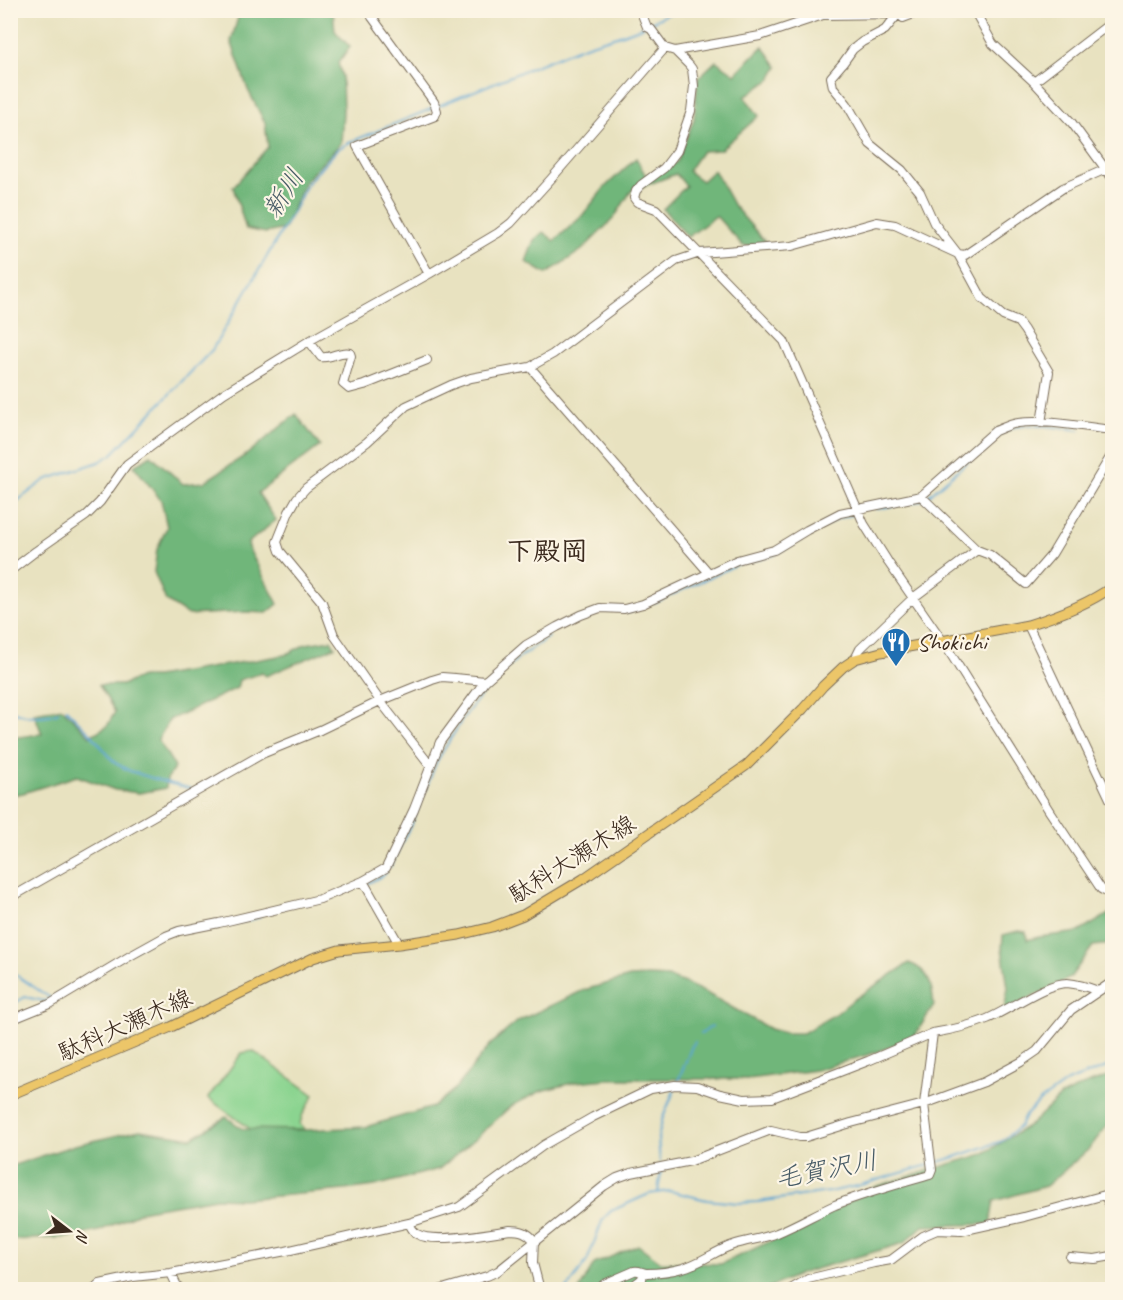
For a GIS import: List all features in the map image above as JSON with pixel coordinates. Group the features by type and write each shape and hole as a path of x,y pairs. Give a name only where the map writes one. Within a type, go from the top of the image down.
{"main road":[{"name":"駄科大瀬木線","path":"10,1095 171,1027 313,958 339,950 459,936 523,915 576,884 747,765 823,686 855,659 942,640 1028,625 1084,603 1113,587"}],"street":[{"path":"384,10 373,14 434,102 437,111 435,116 357,146 429,274"},
{"path":"471,10 476,13 487,10"},
{"path":"645,10 643,17 646,24 665,48 675,51 760,36 823,15 900,12"},
{"path":"900,12 903,18 924,10"},
{"path":"974,10 993,44 1034,82 1072,123 1109,169 1113,178"},
{"path":"900,12 885,30 862,42 853,50 831,77 832,87 847,104 870,144 902,170 920,192 934,223 958,254 982,298 1003,316 1018,322 1049,372 1041,423"},
{"path":"1034,82 1113,22"},
{"path":"10,571 86,516 100,502 127,464 224,393 309,341 429,274 511,223 665,48"},
{"path":"675,51 692,69 694,86 687,126 677,151 664,168 641,185 634,198 637,202 656,209 784,341 864,524 942,640 1101,889 1113,895"},
{"path":"430,765 380,701 334,635 322,602 280,551 278,542 289,512 306,488 367,442 406,406 471,378 530,367 552,354 676,261 700,253 792,246 877,222 895,225 958,254 965,255 1063,189 1109,169"},
{"path":"309,341 321,357 327,358 346,352 350,353 343,384 349,389 427,360"},
{"path":"530,367 709,573"},
{"path":"10,1021 50,1004 166,936 179,931 320,899 363,881 386,868 414,809 440,742 485,681 525,645 557,627 600,608 624,609 643,604 737,560 774,550 840,513 922,498 995,431 1017,423 1113,430"},
{"path":"922,498 977,550 990,555 1026,584 1052,554 1113,454"},
{"path":"855,659 860,650 913,597 977,550"},
{"path":"1028,625 1113,802"},
{"path":"10,898 264,753 320,730 380,701 442,677 485,681"},
{"path":"363,881 399,944"},
{"path":"439,1290 498,1271 534,1240 617,1178 691,1161 771,1130 807,1137 924,1104 984,1082 1037,1051 1071,1011 1113,982"},
{"path":"93,1290 100,1284 133,1277 171,1273 286,1251 409,1223 459,1207 544,1145 651,1089 675,1085 698,1086 744,1099 771,1098 933,1033 985,1020 1050,986 1065,983 1098,991"},
{"path":"598,1290 604,1284 634,1271 639,1270 643,1273 672,1270 692,1265 733,1245 765,1238 865,1194 930,1175 932,1168 924,1104 933,1033"},
{"path":"789,1290 808,1279 891,1260 923,1236 937,1230 961,1231 1024,1217 1109,1193 1113,1211"},
{"path":"409,1223 415,1233 438,1238 521,1230 534,1240 533,1263 540,1290"},
{"path":"1070,1257 1095,1259 1113,1256"},
{"path":"171,1273 181,1290"},
{"path":"627,1290 642,1279 643,1273"}],"green space":[{"path":"240,11 333,11 335,31 350,47 338,63 342,76 341,143 305,181 284,229 266,233 246,229 233,187 268,147 265,123 248,90 231,41"},
{"path":"763,46 778,67 771,79 745,97 759,116 720,150 702,151 688,171 702,181 714,170 734,206 767,244 743,246 716,216 688,237 663,209 686,186 676,174 631,191 614,218 582,250 546,274 526,262 534,240 544,232 554,241 581,217 605,187 636,158 646,176 677,162 694,119 698,78 716,61 735,74"},
{"path":"296,414 320,446 258,493 276,520 248,543 278,604 267,613 188,615 166,601 154,572 157,549 167,527 161,500 134,466 151,455 183,484 204,482 246,455"},
{"path":"331,640 335,647 266,676 262,673 239,680 237,688 169,720 158,740 175,767 167,779 166,788 139,793 115,790 77,776 11,795 11,738 42,734 34,713 62,708 90,736 107,726 115,712 99,685 122,685 141,677 156,677 285,655 306,644"},
{"path":"1112,912 1112,944 1093,946 1070,978 1004,1011 1008,988 1002,948 1003,935 1018,931 1026,932 1027,940 1079,932"},
{"path":"909,963 926,974 931,985 934,1005 914,1037 877,1052 816,1070 748,1079 607,1079 576,1082 541,1091 511,1106 439,1169 375,1186 345,1190 243,1199 216,1198 145,1210 99,1231 71,1237 11,1240 11,1166 75,1145 140,1130 192,1138 226,1117 243,1129 306,1130 365,1127 433,1107 457,1087 490,1045 518,1021 584,990 630,977 668,977 708,994 770,1029 785,1033 803,1033 837,1013"},
{"path":"253,1051 314,1095 300,1124 310,1138 267,1141 208,1098 242,1053"},
{"path":"1112,1075 1112,1122 1089,1149 1046,1186 994,1201 990,1224 923,1226 904,1243 802,1273 766,1289 579,1290 594,1264 638,1245 661,1262 721,1264 819,1219 874,1187 983,1154 1031,1124 1061,1096"}],"waterway":[{"name":"新川","path":"649,23 676,10"},
{"name":"新川","path":"10,510 16,502 45,480 99,462 111,455 212,350 293,212 308,182 338,149 574,50 644,26"},
{"path":"876,509 919,501 927,497 999,434 1014,427 1045,426 1080,430"},
{"path":"654,603 736,565 774,555 839,518 856,514"},
{"path":"625,612 637,609"},
{"path":"390,867 414,818 437,761 464,717 491,682 548,637"},
{"path":"66,709 115,763 130,771 192,789"},
{"path":"10,710 35,716 59,712"},
{"path":"368,883 386,872"},
{"path":"228,924 260,917"},
{"path":"10,1006 25,997 44,1001 52,999 133,950 170,929 177,928"},
{"path":"10,971 52,999"},
{"path":"701,1034 712,1026"},
{"path":"678,1081 695,1042"},
{"name":"毛賀沢川","path":"566,1290 587,1261 603,1219 611,1211 649,1194 670,1191 707,1200 738,1203 829,1192 857,1186 1002,1141 1020,1126 1025,1116 1039,1102 1067,1082 1112,1065"},
{"path":"660,1163 658,1138 662,1120 674,1091"},
{"path":"658,1192 661,1172"}],"place":[{"name":"Shokichi","path":"896,668"}],"district":[{"name":"下殿岡","path":"547,551"}]}
